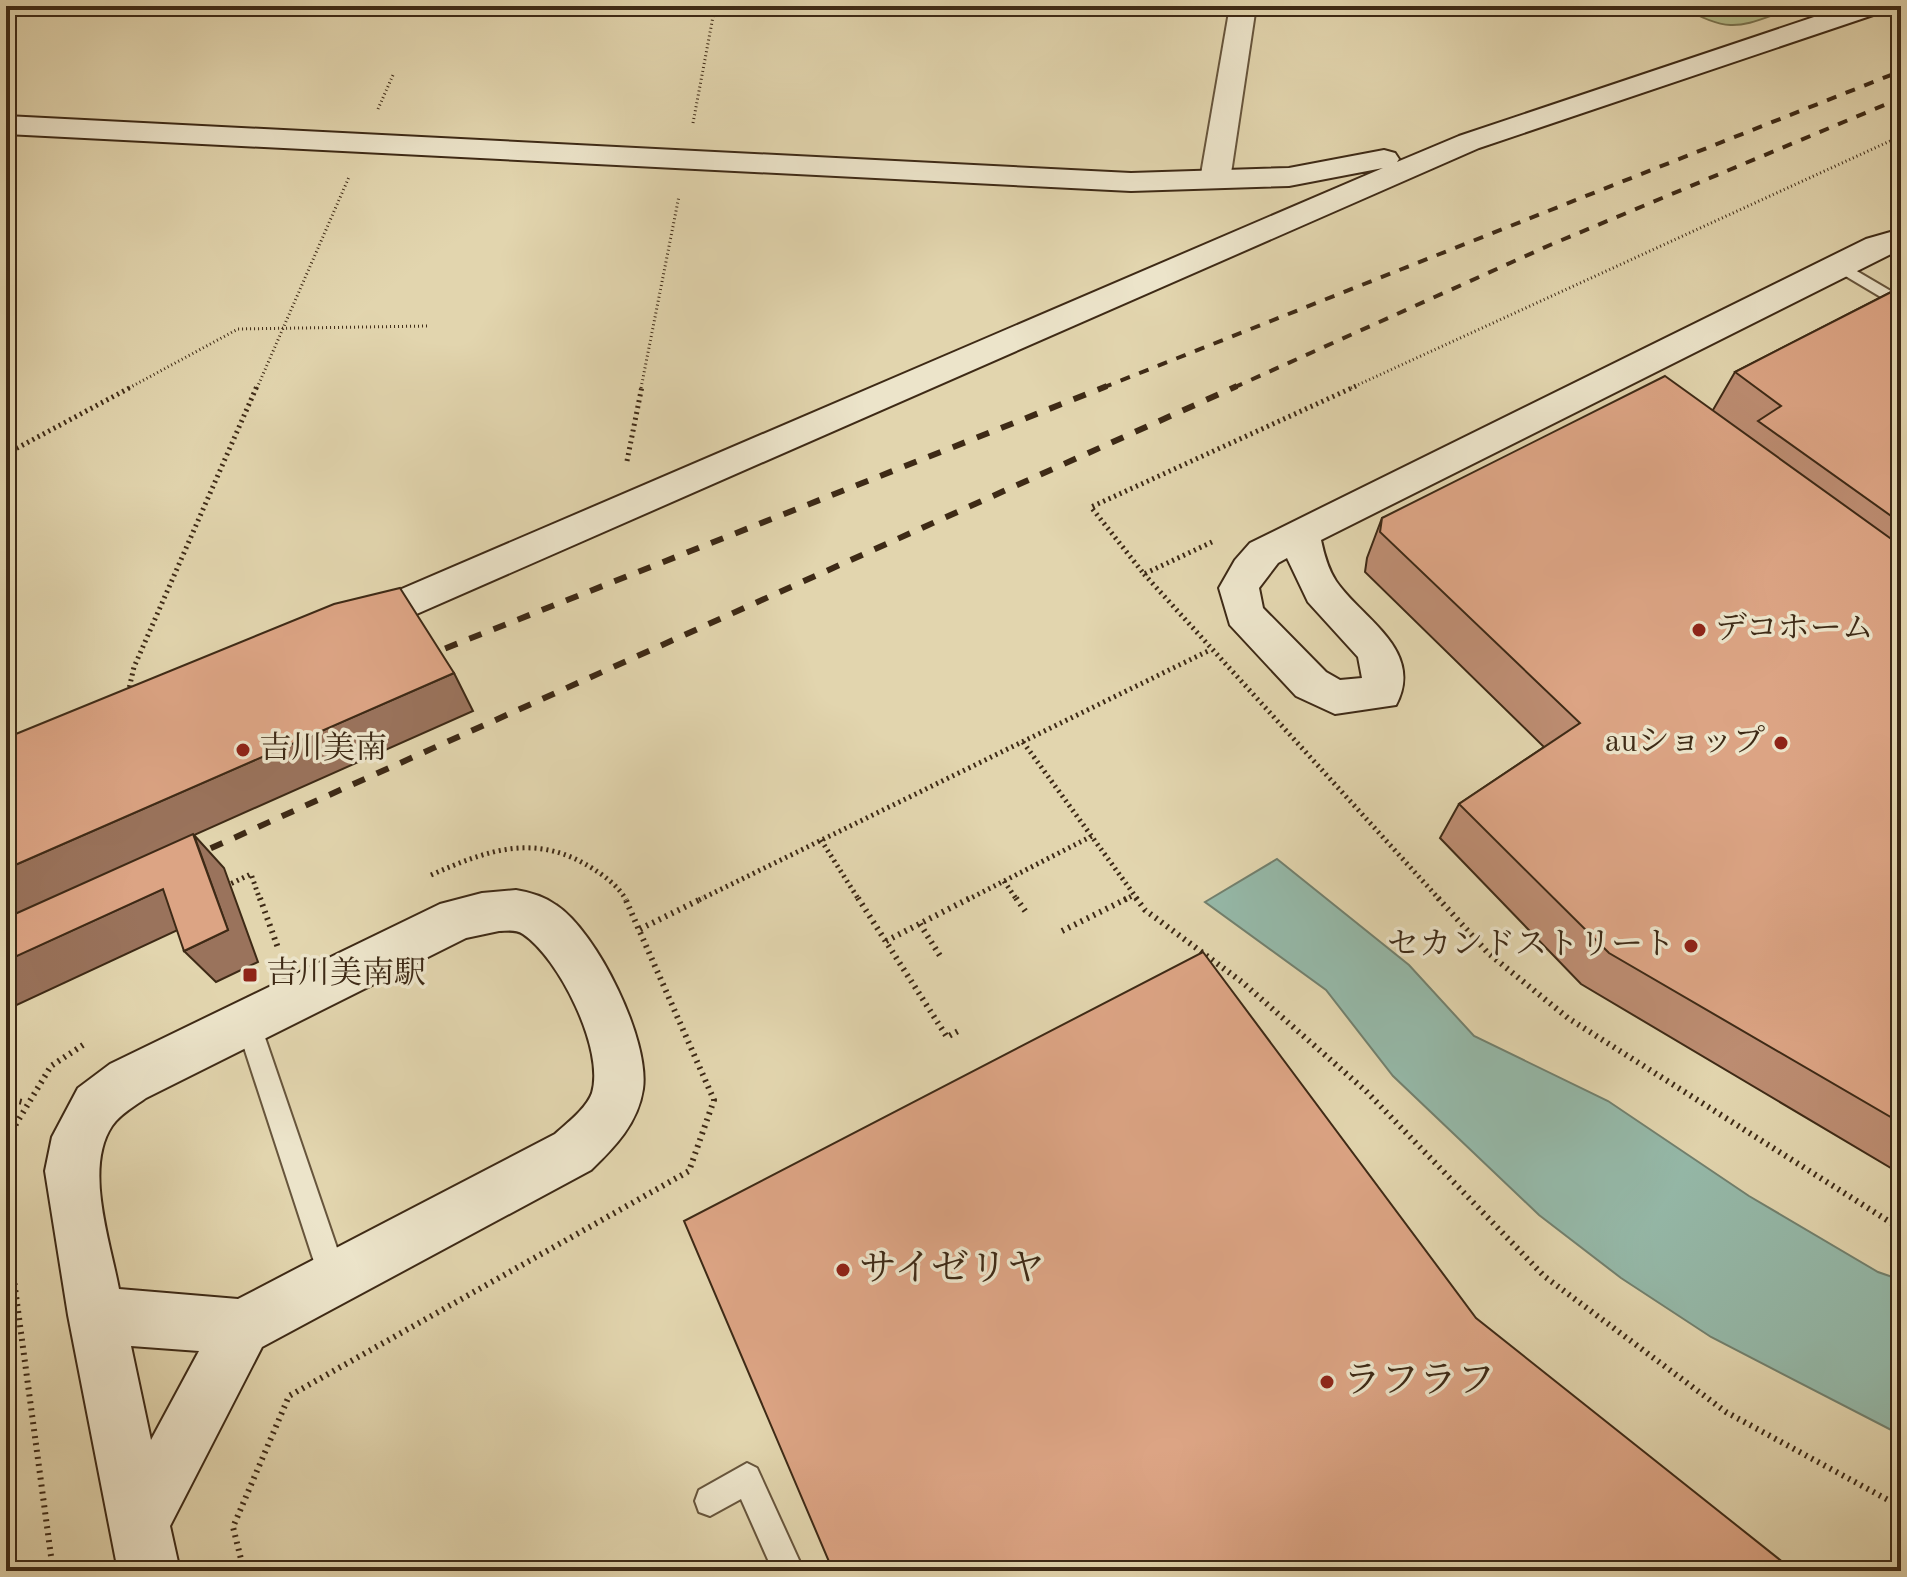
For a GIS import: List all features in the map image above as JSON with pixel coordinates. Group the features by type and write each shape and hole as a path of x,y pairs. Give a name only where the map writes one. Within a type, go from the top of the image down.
{"street":[{"path":"1215,180 1243,6"},
{"path":"330,637 1469,142 1873,6"},
{"path":"6,125 1131,182 1289,177 1469,142"},
{"path":"1300,534 1838,265 1901,239"},
{"path":"96,1315 242,1327 573,1152 606,1122 618,1090 618,1054 566,942 544,920 524,912 494,911 457,919 128,1081 96,1105 78,1137 71,1171 96,1315 144,1548"},
{"path":"144,1548 242,1327"}],"lane":[{"path":"1838,265 1901,304"},
{"path":"247,1020 334,1280"},
{"path":"710,1501 747,1478 789,1571"}],"path":[{"path":"691,133 715,6"},
{"path":"375,117 393,75"},
{"path":"1901,136 1091,507 1210,650 1488,953 1568,1018 1901,1229"},
{"path":"128,696 134,667 350,174"},
{"path":"617,513 679,194"},
{"path":"6,454 238,329 430,326"},
{"path":"1144,574 1216,540"},
{"path":"640,929 1210,650"},
{"path":"1023,742 1145,910 1242,982 1366,1091 1544,1276 1726,1412 1901,1507"},
{"path":"886,941 1092,836"},
{"path":"821,840 947,1037 960,1030"},
{"path":"244,1571 233,1527 289,1396 689,1171 714,1100 624,895 599,868 568,853 521,846 479,852 425,878"},
{"path":"222,887 251,874 275,950 289,943"},
{"path":"1004,881 1028,915"},
{"path":"1062,931 1134,895"},
{"path":"920,924 942,959"},
{"path":"6,1098 26,1103"},
{"path":"6,1221 53,1571"}],"green space":[{"path":"1680,6 1800,6 1751,22 1727,25"}],"shaded area":[{"path":"1277,859 1409,965 1474,1036 1608,1101 1749,1196 1878,1272 1901,1280 1901,1435 1711,1337 1621,1278 1539,1215 1393,1076 1326,990 1205,902"}],"building":[{"path":"1901,287 1901,523 1758,421 1781,406 1735,372"},
{"path":"1665,376 1901,546 1901,1123 1609,953 1459,804 1580,723 1380,532 1382,518"},
{"path":"400,588 454,673 6,869 6,738 334,604"},
{"path":"193,834 228,930 184,951 163,889 6,961 6,918"},
{"path":"1203,952 1476,1318 1794,1571 833,1571 684,1221"}],"railway":[{"path":"1102,388 1901,71"},
{"path":"1233,388 1550,245 1901,98"},
{"path":"421,658 1107,386"},
{"path":"187,859 1237,386"}],"place":[{"name":"デコホーム","path":"1699,630"},
{"name":"auショップ","path":"1781,743"},
{"name":"吉川美南","path":"243,750"},
{"name":"セカンドストリート","path":"1691,946"},
{"name":"吉川美南駅","path":"250,975"},
{"name":"サイゼリヤ","path":"843,1270"},
{"name":"ラフラフ","path":"1327,1382"}]}
